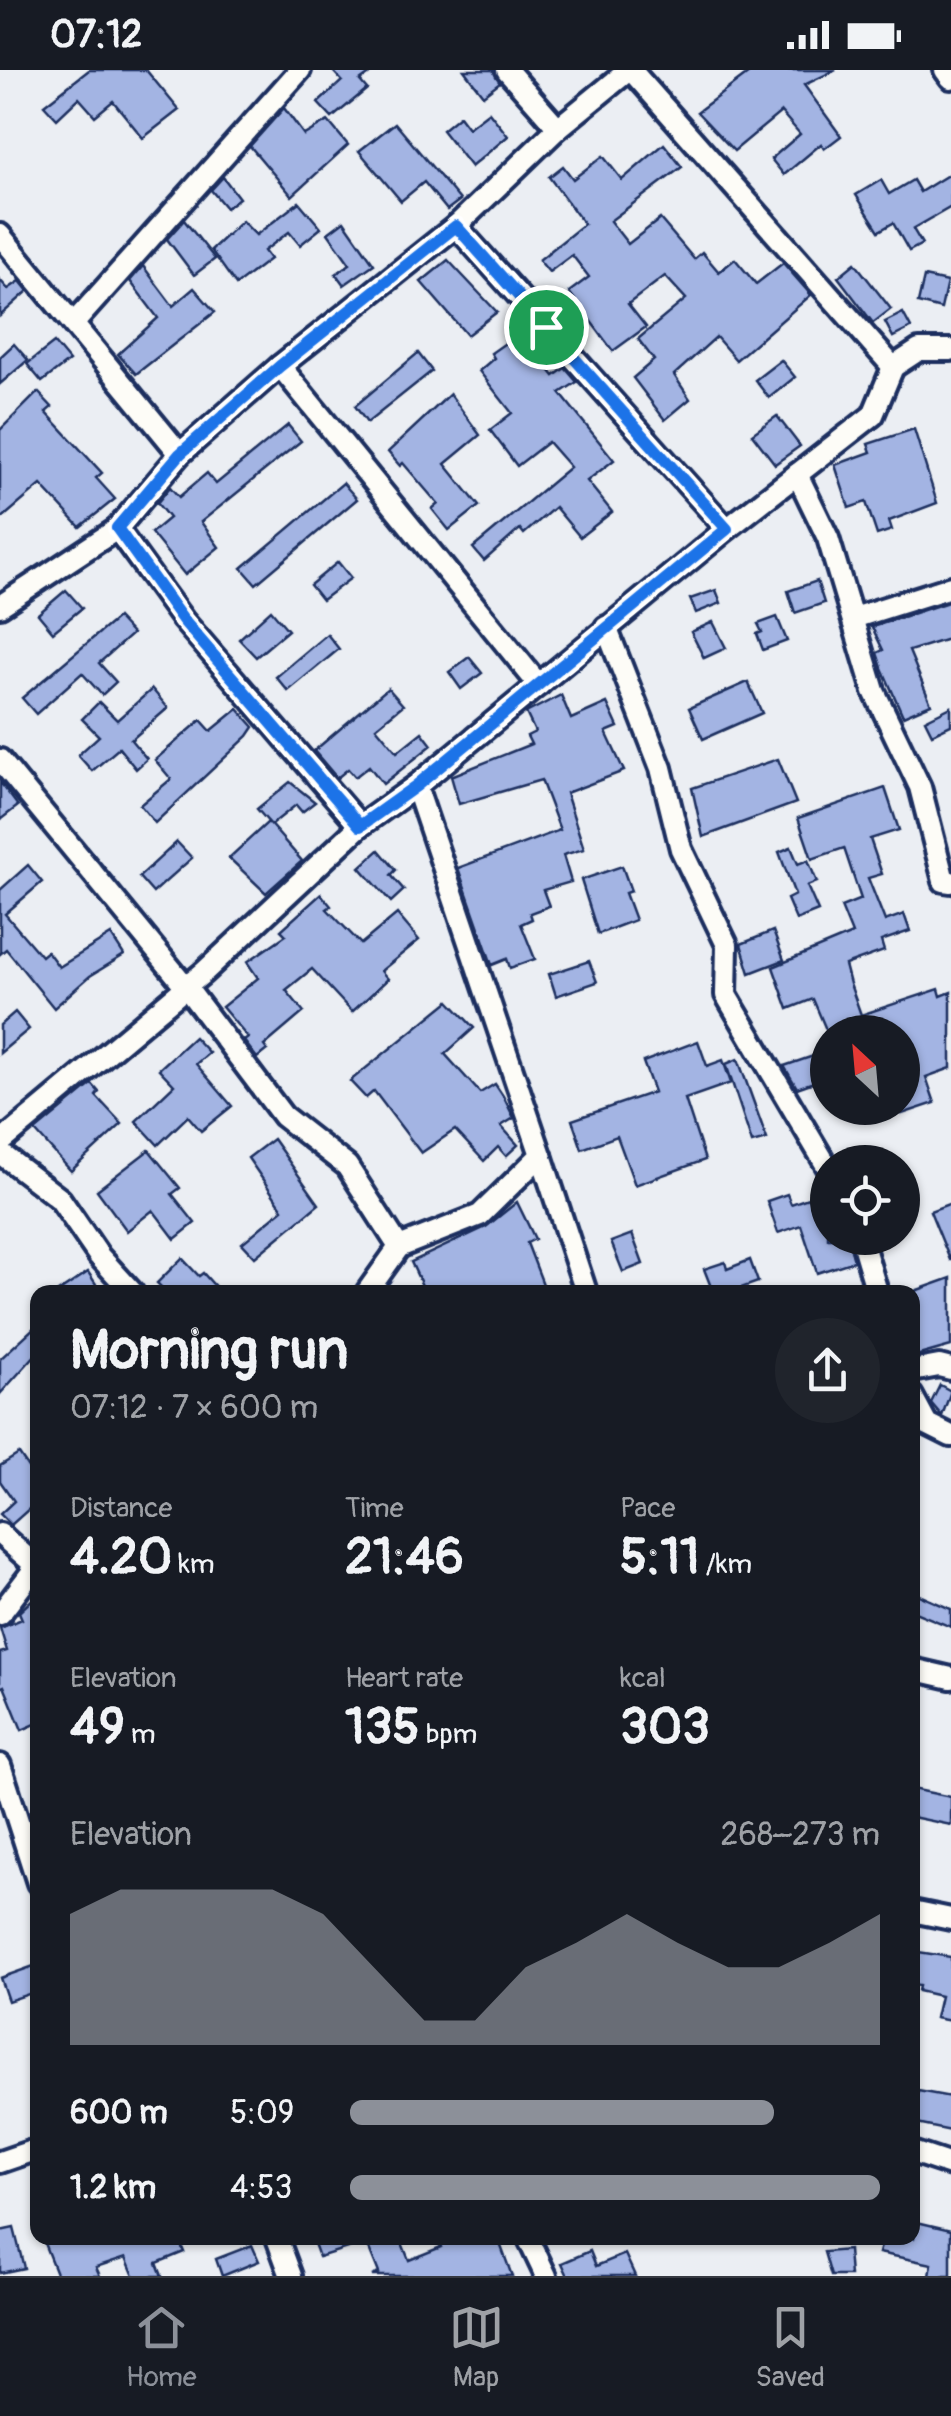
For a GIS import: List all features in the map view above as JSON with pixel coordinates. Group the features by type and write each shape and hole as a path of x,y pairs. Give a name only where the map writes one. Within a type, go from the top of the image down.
{"street":[{"path":"74,323 300,70"},
{"path":"508,70 558,128"},
{"path":"1,603 117,528 180,454 280,366 456,226 558,128 630,70 894,367"},
{"path":"944,70 951,78"},
{"path":"456,226 727,529"},
{"path":"0,235 180,454"},
{"path":"0,1142 186,988 360,826 416,786 606,626 873,416 894,367 919,350 951,350"},
{"path":"280,366 539,686"},
{"path":"797,474 828,538 874,690 920,787 944,881 951,882"},
{"path":"117,528 183,620 360,826"},
{"path":"853,618 951,587"},
{"path":"606,626 662,768 681,848 727,945 726,996 814,1145"},
{"path":"0,760 186,988 283,1116 347,1166 399,1247"},
{"path":"416,786 584,1285"},
{"path":"0,1153 60,1199 99,1256 126,1285"},
{"path":"372,1285 399,1247 480,1216 541,1155"},
{"path":"866,1255 875,1285"},
{"path":"920,1370 939,1366 951,1369"},
{"path":"920,1411 927,1424 951,1436"},
{"path":"0,1534 30,1559"},
{"path":"0,1614 30,1574"},
{"path":"920,1671 951,1678"},
{"path":"0,1765 30,1858"},
{"path":"920,1913 951,1919"},
{"path":"0,2162 30,2152"},
{"path":"920,2155 951,2166"},
{"path":"279,2245 290,2276"},
{"path":"531,2245 546,2276"}],"building":[{"path":"89,70 146,70 179,110 143,138 113,101 95,116 79,98 57,119 44,105"},
{"path":"332,70 375,70 360,81 367,89 332,118 318,103 342,81"},
{"path":"464,70 493,70 500,82 483,95"},
{"path":"753,70 836,70 804,85 841,136 824,149 821,144 784,175 771,159 800,134 781,112 734,151 697,112"},
{"path":"284,108 304,135 328,121 348,145 292,196 250,146"},
{"path":"489,112 508,136 471,167 442,130 459,116 468,128"},
{"path":"395,123 460,200 447,210 424,182 401,201 359,151"},
{"path":"664,144 682,167 610,221 628,244 660,219 694,259 702,252 719,272 735,259 756,284 783,263 811,295 736,360 716,337 674,375 690,399 665,420 633,378 654,360 638,339 686,299 665,276 628,304 646,327 613,351 569,292 589,277 572,255 549,272 539,260 584,224 549,177 563,166 573,179 603,156 622,180"},
{"path":"951,173 951,207 913,229 922,244 909,251 893,223 879,231 856,195 881,180 889,194 913,180 920,192"},
{"path":"223,177 239,198 226,208 211,190"},
{"path":"299,202 321,228 300,245 289,232 264,251 270,259 236,285 211,250 242,221 256,235"},
{"path":"184,220 215,259 194,275 167,239"},
{"path":"344,221 374,264 344,285 336,274 350,264 328,233"},
{"path":"448,260 497,312 467,335 421,282"},
{"path":"855,263 891,309 873,323 838,277"},
{"path":"143,266 173,306 194,288 215,312 136,374 118,354 158,318 130,281"},
{"path":"924,277 947,282 941,309 918,303"},
{"path":"0,280 8,289 20,281 28,291 0,316"},
{"path":"903,313 911,328 893,337 885,322"},
{"path":"528,327 539,339 530,346 554,376 565,368 577,382 560,393 614,460 587,481 612,512 580,537 555,507 524,534 520,529 484,561 473,548 570,467 548,442 517,466 490,430 512,413 479,371 494,358 491,353"},
{"path":"54,343 69,361 42,382 27,364"},
{"path":"14,344 28,360 0,384 0,357"},
{"path":"418,353 432,371 367,423 355,406"},
{"path":"781,360 795,377 769,398 755,380"},
{"path":"38,392 52,407 46,412 102,473 96,478 115,499 80,527 41,485 0,520 0,430"},
{"path":"450,394 480,435 445,464 479,506 449,530 432,509 438,504 403,463 400,466 388,452"},
{"path":"777,416 800,446 775,464 752,434"},
{"path":"288,425 301,441 201,522 219,547 185,575 151,533 169,518 157,503 170,487 179,497 207,473 216,484"},
{"path":"914,429 937,503 889,521 892,530 877,535 866,502 849,508 835,465 871,452 868,444"},
{"path":"343,483 357,499 256,584 242,568"},
{"path":"338,562 351,578 322,600 310,585"},
{"path":"817,581 824,603 795,613 788,591"},
{"path":"66,590 82,608 53,632 38,614"},
{"path":"716,590 721,603 696,613 690,599"},
{"path":"951,601 951,638 909,651 931,704 903,716 882,668 877,653 883,650 872,627"},
{"path":"271,610 288,630 256,657 239,639"},
{"path":"777,617 787,641 763,650 758,624"},
{"path":"117,618 132,634 99,663 116,682 102,695 82,673 36,714 22,698"},
{"path":"713,622 726,648 704,658 691,632"},
{"path":"327,634 339,649 288,691 276,677"},
{"path":"469,657 482,673 461,689 449,672"},
{"path":"748,682 762,713 703,739 689,708"},
{"path":"388,688 403,705 376,727 397,752 422,732 432,745 383,784 369,766 355,777 348,769 337,778 314,751"},
{"path":"152,689 168,708 131,740 147,759 136,769 119,748 92,771 78,755 99,736 82,719 99,702 117,720"},
{"path":"561,695 571,719 607,703 618,727 606,732 624,771 566,793 584,849 563,855 571,882 543,890 549,906 530,913 532,919 521,924 535,959 510,968 507,959 492,965 458,868 560,830 541,780 459,804 451,776 531,744 527,736 535,732 526,713"},
{"path":"951,707 951,725 932,734 925,720"},
{"path":"238,709 254,727 248,736 155,823 140,805 171,779 155,760 201,720 211,731"},
{"path":"778,759 796,803 703,837 692,788"},
{"path":"0,782 18,806 0,820"},
{"path":"290,782 315,802 302,812 296,805 271,825 257,809"},
{"path":"885,788 899,830 870,839 882,874 868,878 885,921 904,914 910,931 881,941 884,951 845,965 861,1015 820,1015 813,999 788,1009 773,967 852,934 841,907 861,899 844,848 812,859 798,818"},
{"path":"268,822 302,861 266,893 229,858"},
{"path":"177,842 192,858 153,893 139,877"},
{"path":"791,847 798,864 808,860 817,882 807,886 818,911 796,920 787,899 795,895 779,852"},
{"path":"379,850 396,870 391,875 404,890 391,902 360,867"},
{"path":"28,865 42,882 5,914 41,956 47,951 59,967 111,935 124,955 90,976 54,1008 6,949 0,954 0,890"},
{"path":"622,866 631,891 625,893 635,920 598,934 581,880"},
{"path":"321,894 331,906 327,909 361,944 397,914 419,940 381,971 388,979 352,1012 312,969 286,990 304,1012 264,1046 267,1050 257,1058 244,1041 248,1038 222,1007 258,978 247,962 286,935 281,930"},
{"path":"773,931 784,960 750,973 741,944"},
{"path":"589,961 597,982 556,996 549,974"},
{"path":"939,989 941,996 951,992 951,1068 926,1077 935,1103 920,1108 920,1015 861,1015"},
{"path":"449,1001 474,1028 445,1054 480,1093 495,1084 503,1096 514,1118 501,1126 518,1145 506,1156 498,1147 484,1161 455,1130 421,1153 374,1091 366,1098 350,1081"},
{"path":"15,1012 29,1029 0,1053 0,1025"},
{"path":"194,1037 209,1053 196,1064 232,1106 201,1131 188,1116 158,1145 136,1121 174,1085 159,1069"},
{"path":"698,1041 707,1066 723,1060 731,1083 685,1099 705,1160 635,1185 617,1136 582,1149 572,1120 654,1092 643,1062"},
{"path":"810,1057 810,1083 797,1088 784,1066"},
{"path":"738,1059 767,1139 752,1143 726,1064"},
{"path":"92,1084 99,1092 96,1096 122,1124 71,1171 35,1131"},
{"path":"273,1139 319,1204 255,1257 242,1243 283,1209 248,1158"},
{"path":"149,1150 180,1188 172,1194 195,1223 175,1239 153,1210 127,1231 97,1190"},
{"path":"787,1194 791,1204 810,1197 810,1252 801,1225 778,1233 767,1201"},
{"path":"517,1202 535,1239 527,1243 543,1285 422,1285 411,1262 486,1227"},
{"path":"951,1203 951,1260 950,1260 930,1211"},
{"path":"632,1234 643,1264 623,1272 611,1242"},
{"path":"811,1255 852,1255 854,1261 817,1273"},
{"path":"182,1258 214,1285 159,1285"},
{"path":"750,1260 758,1282 710,1285 704,1269 725,1262 727,1269"},
{"path":"88,1272 97,1285 68,1285"},
{"path":"951,1278 951,1346 920,1355 920,1289"},
{"path":"30,1331 30,1361 0,1394 0,1359"},
{"path":"940,1385 951,1391 942,1416 931,1403"},
{"path":"19,1454 30,1470 30,1508 11,1525 0,1514 14,1501 0,1481 0,1466"},
{"path":"920,1595 951,1609 951,1627 920,1614"},
{"path":"30,1602 30,1726 22,1730 4,1686 0,1688 0,1653 7,1651 0,1628 22,1619 19,1612"},
{"path":"920,1791 951,1797 951,1825 920,1819"},
{"path":"920,1952 951,1957 951,2021 935,2018 940,1996 920,1991"},
{"path":"30,1967 30,1994 8,2001 0,1978"},
{"path":"920,2091 951,2097 951,2131 920,2125"},
{"path":"920,2223 951,2230 951,2276 930,2276 932,2264 879,2253 881,2245 920,2245"},
{"path":"14,2228 24,2268 0,2273 0,2231"},
{"path":"45,2245 181,2245 184,2252 157,2263 162,2276 134,2276 126,2257 96,2267 100,2276 57,2276"},
{"path":"252,2245 259,2261 222,2276 216,2259"},
{"path":"315,2245 357,2245 319,2257"},
{"path":"403,2245 409,2260 440,2245 501,2245 512,2276 372,2276 379,2273 368,2246"},
{"path":"848,2250 850,2276 831,2276 824,2252"},
{"path":"590,2251 596,2266 625,2254 635,2276 568,2276 562,2263"}],"route":[{"path":"456,226 546,327 727,529 416,786 360,826 183,620 117,528 180,454 280,366 456,226"}]}
